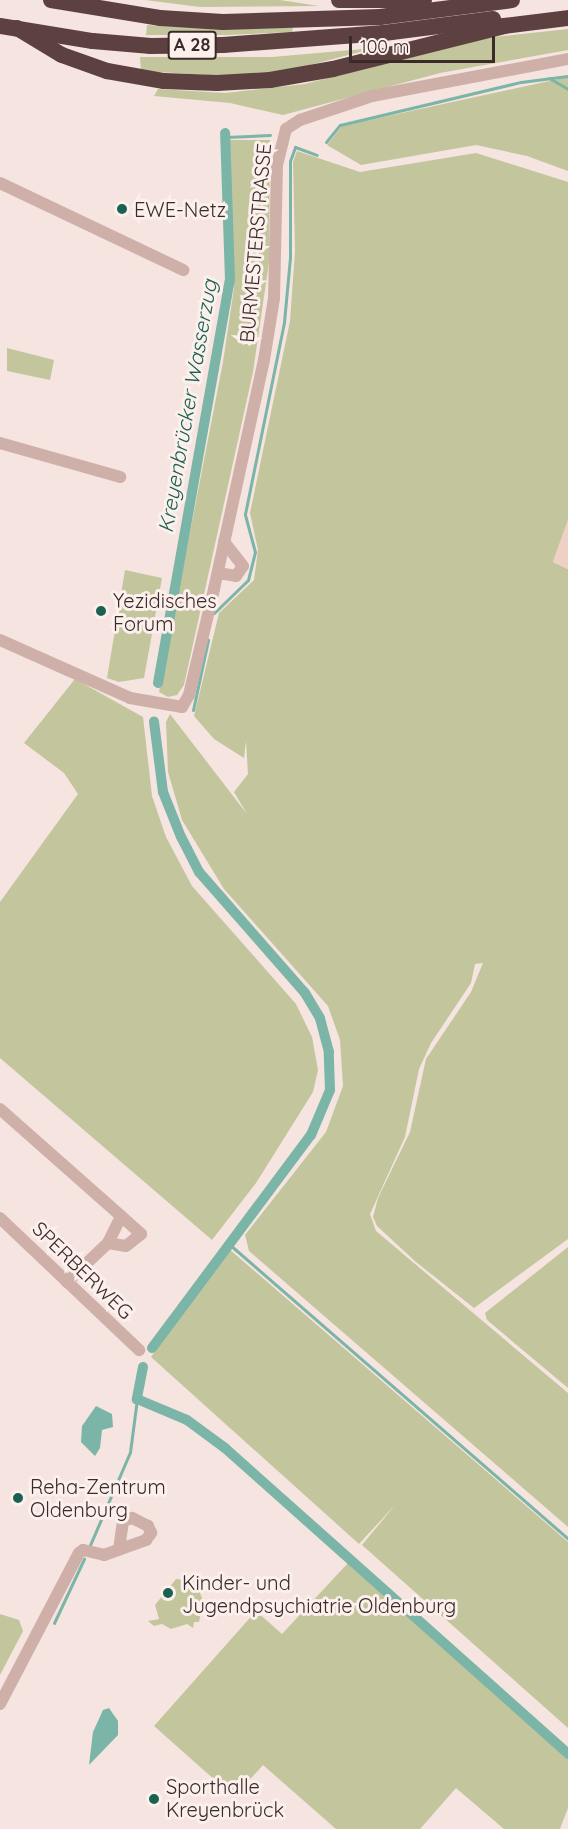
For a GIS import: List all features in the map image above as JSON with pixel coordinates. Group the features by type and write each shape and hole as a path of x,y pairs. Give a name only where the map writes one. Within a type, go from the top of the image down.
{"highway":[{"name":"A 28","path":"51,0 160,18 223,22 382,25 512,0"},
{"path":"339,0 424,0"},
{"name":"A 28","path":"0,26 83,40 151,46 224,45 382,25 568,10"},
{"path":"0,20 62,55 99,68 164,81 217,83 270,80 333,69 479,32 568,18"}],"street":[{"name":"BURMESTERSTRASSE","path":"0,640 130,698 182,707 189,695 218,573 268,339 274,298 278,165 286,129 300,120 372,96 568,59"},
{"path":"0,183 183,270"},
{"path":"0,443 120,477"},
{"path":"218,573 236,576 243,566 224,542"},
{"path":"0,1109 141,1234 126,1246 108,1243"},
{"path":"68,1282 108,1243 121,1216"},
{"name":"SPERBERWEG","path":"0,1218 139,1350"},
{"path":"0,1704 79,1553 83,1550 104,1555 119,1549"}],"green space":[{"path":"145,0 280,0 319,6 200,7"},
{"path":"147,25 198,28 293,28 292,32 146,35"},
{"path":"568,29 568,50 440,73 283,115 230,103 154,96 158,89 225,93 305,84 475,39"},
{"path":"375,48 287,71 226,76 141,71 140,57 272,57"},
{"path":"568,77 568,171 527,156 476,145 361,165 327,145 342,126"},
{"path":"229,140 270,140 269,262 253,372 184,685 177,695 168,697 159,692 223,362 234,288"},
{"path":"297,151 360,172 476,153 568,182 568,520 553,562 568,569 568,1239 474,1308 416,1262 377,1226 373,1217 378,1198 410,1132 426,1059 471,992 483,963 475,964 471,983 431,1043 419,1069 405,1137 370,1214 376,1231 568,1393 568,1527 249,1251 245,1235 326,1132 343,1086 340,1040 328,1006 224,889 182,820 168,772 166,722 170,714 247,814 234,792 248,774 246,741 244,758 214,739 194,716 219,613 254,580 258,550 250,513 290,321 295,251 293,162"},
{"path":"7,348 54,360 50,380 7,371"},
{"path":"125,570 162,578 144,678 119,682 107,678"},
{"path":"75,679 143,717 152,796 166,837 192,886 296,1004 312,1037 318,1070 313,1092 256,1183 212,1240 0,1058 0,902 78,794 64,773 24,743"},
{"path":"568,1247 568,1388 487,1320 485,1313"},
{"path":"229,1249 568,1542 568,1728 362,1545 395,1505 359,1544 151,1357"},
{"path":"348,1563 568,1759 568,1808 560,1829 504,1829 456,1788 420,1829 336,1829 263,1765 234,1797 154,1726 256,1611 282,1634"},
{"path":"176,1579 196,1582 203,1601 199,1622 194,1622 193,1628 187,1624 171,1629 162,1624 154,1626 148,1621 159,1619 155,1605"},
{"path":"0,1614 19,1620 23,1631 0,1675"}],"shaded area":[{"path":"568,520 568,569 553,562"}],"water":[{"path":"96,1406 112,1414 113,1427 102,1430 100,1448 95,1456 81,1442 82,1426"},
{"path":"109,1708 118,1721 118,1735 89,1765 93,1732 103,1710"}],"waterway":[{"path":"326,142 340,125 521,82 568,76"},
{"path":"549,78 568,89"},
{"name":"Kreyenbrücker Wasserzug","path":"158,683 230,280 225,133"},
{"path":"226,137 270,135"},
{"path":"214,613 248,580 255,552 245,514 284,322 290,257 290,161 295,147 317,155"},
{"path":"193,710 208,640"},
{"name":"Kreyenbrücker Wasserzug","path":"152,1348 311,1135 330,1090 329,1052 320,1018 305,993 199,872 181,837 163,792 154,722"},
{"path":"229,1244 568,1539"},
{"name":"Kreyenbrücker Wasserzug","path":"143,1367 137,1399 187,1420 225,1448 568,1754"},
{"path":"90,1545 130,1452 137,1399"},
{"path":"54,1623 84,1559"}],"place":[{"name":"EWE-Netz","path":"122,209"},
{"name":"Yezidisches Forum","path":"101,611"},
{"name":"Reha-Zentrum Oldenburg","path":"18,1498"},
{"name":"Kinder- und Jugendpsychiatrie Oldenburg","path":"168,1593"},
{"name":"Sporthalle Kreyenbrück","path":"154,1799"}]}
